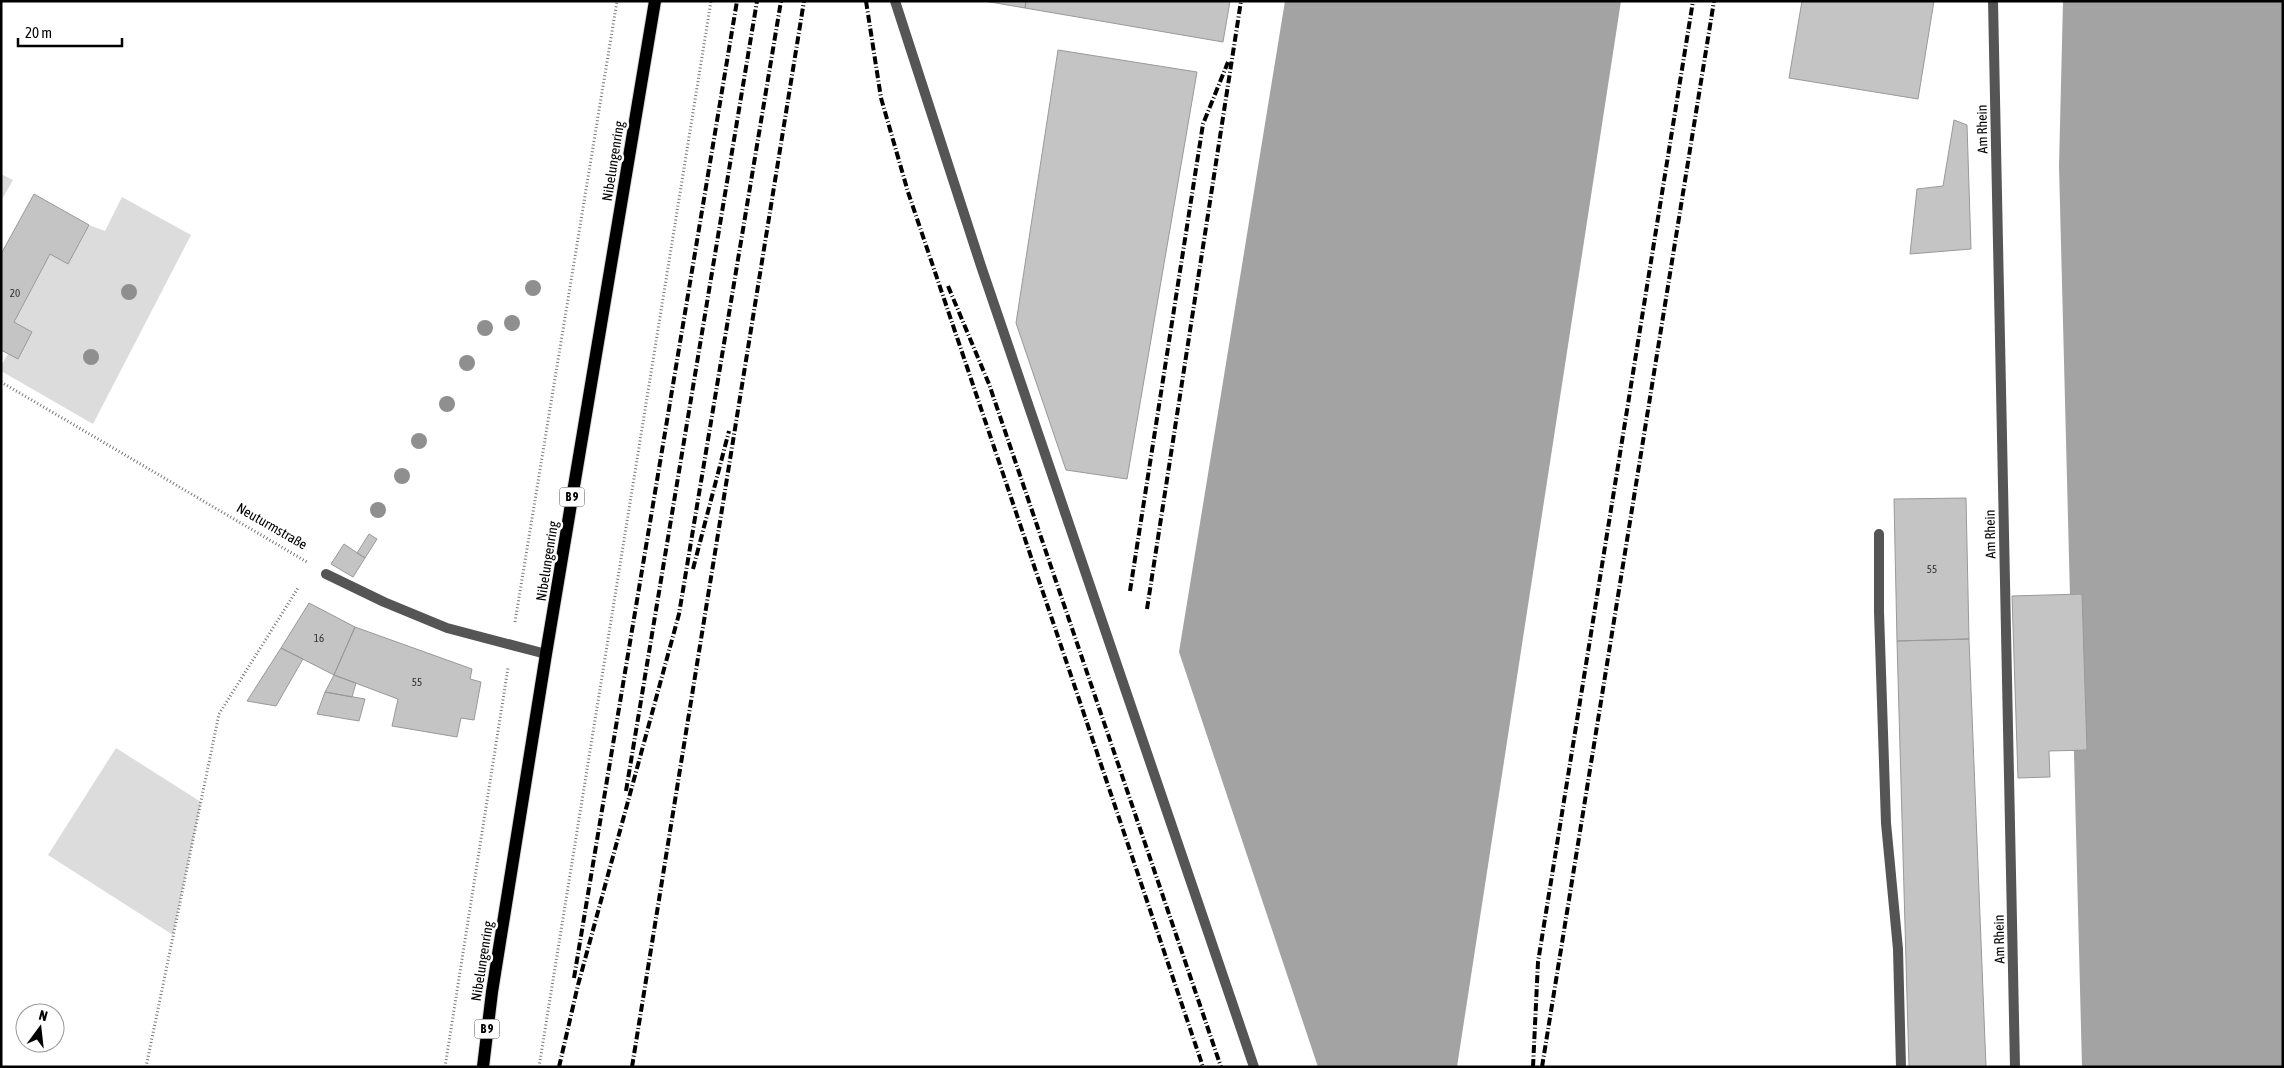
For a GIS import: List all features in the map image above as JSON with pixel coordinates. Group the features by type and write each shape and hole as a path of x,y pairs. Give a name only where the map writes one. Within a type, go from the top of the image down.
{"main road":[{"name":"Nibelungenring","path":"482,1067 492,992 546,654 655,1"}],"street":[{"path":"895,1 984,275 1254,1067"},
{"name":"Am Rhein","path":"1993,1 2015,1067"},
{"path":"1879,534 1879,612 1886,823 1898,949 1901,1067"},
{"path":"326,574 384,602 447,628 546,654"}],"path":[{"path":"444,1067 617,1"},
{"path":"539,1067 712,1"},
{"name":"Neuturmstraße","path":"1,382 326,574"},
{"path":"146,1067 219,714 298,588"}],"shaded area":[{"path":"1285,1 1621,1 1457,1067 1318,1067 1179,652"},
{"path":"2063,1 2283,1 2283,1067 2082,1067 2059,166"},
{"path":"1,174 13,180 1,201"},
{"path":"122,197 191,235 93,424 1,371 1,366 8,354 18,359 32,332 14,322 50,254 68,264 89,225 105,231"},
{"path":"116,748 201,802 173,935 48,855"}],"building":[{"path":"984,1 1026,1 1025,8"},
{"path":"1026,1 1230,1 1223,42 1025,8"},
{"path":"1802,1 1934,1 1918,99 1789,78"},
{"path":"1058,50 1197,72 1127,479 1066,470 1016,323"},
{"path":"1954,120 1967,125 1971,249 1910,254 1917,189 1943,186"},
{"path":"34,194 89,225 68,264 50,254 14,322 32,332 18,359 1,350 1,254"},
{"path":"1966,498 1969,639 1897,641 1894,499"},
{"path":"369,534 377,539 365,558 357,553"},
{"path":"344,544 365,558 353,577 331,564"},
{"path":"2082,594 2087,750 2049,751 2050,777 2018,778 2012,596"},
{"path":"309,603 355,627 334,675 281,648"},
{"path":"355,627 472,669 470,679 481,682 474,720 461,718 457,737 392,726 398,699 334,675"},
{"path":"1969,639 1986,1067 1909,1067 1897,641"},
{"path":"281,648 303,659 276,706 247,701"},
{"path":"334,675 356,683 352,697 325,692"},
{"path":"325,692 365,699 359,721 317,714"}],"railway":[{"path":"574,978 737,1"},
{"path":"626,791 757,1"},
{"path":"559,1067 578,985 679,614 781,1"},
{"path":"632,1067 804,1"},
{"path":"866,1 881,98 908,192 1203,1067"},
{"path":"1147,609 1241,1"},
{"path":"1533,1067 1538,962 1693,1"},
{"path":"1542,1067 1714,1"},
{"path":"1130,591 1203,124 1228,62"},
{"path":"948,286 989,384 1221,1067"},
{"path":"693,569 729,431"}]}
